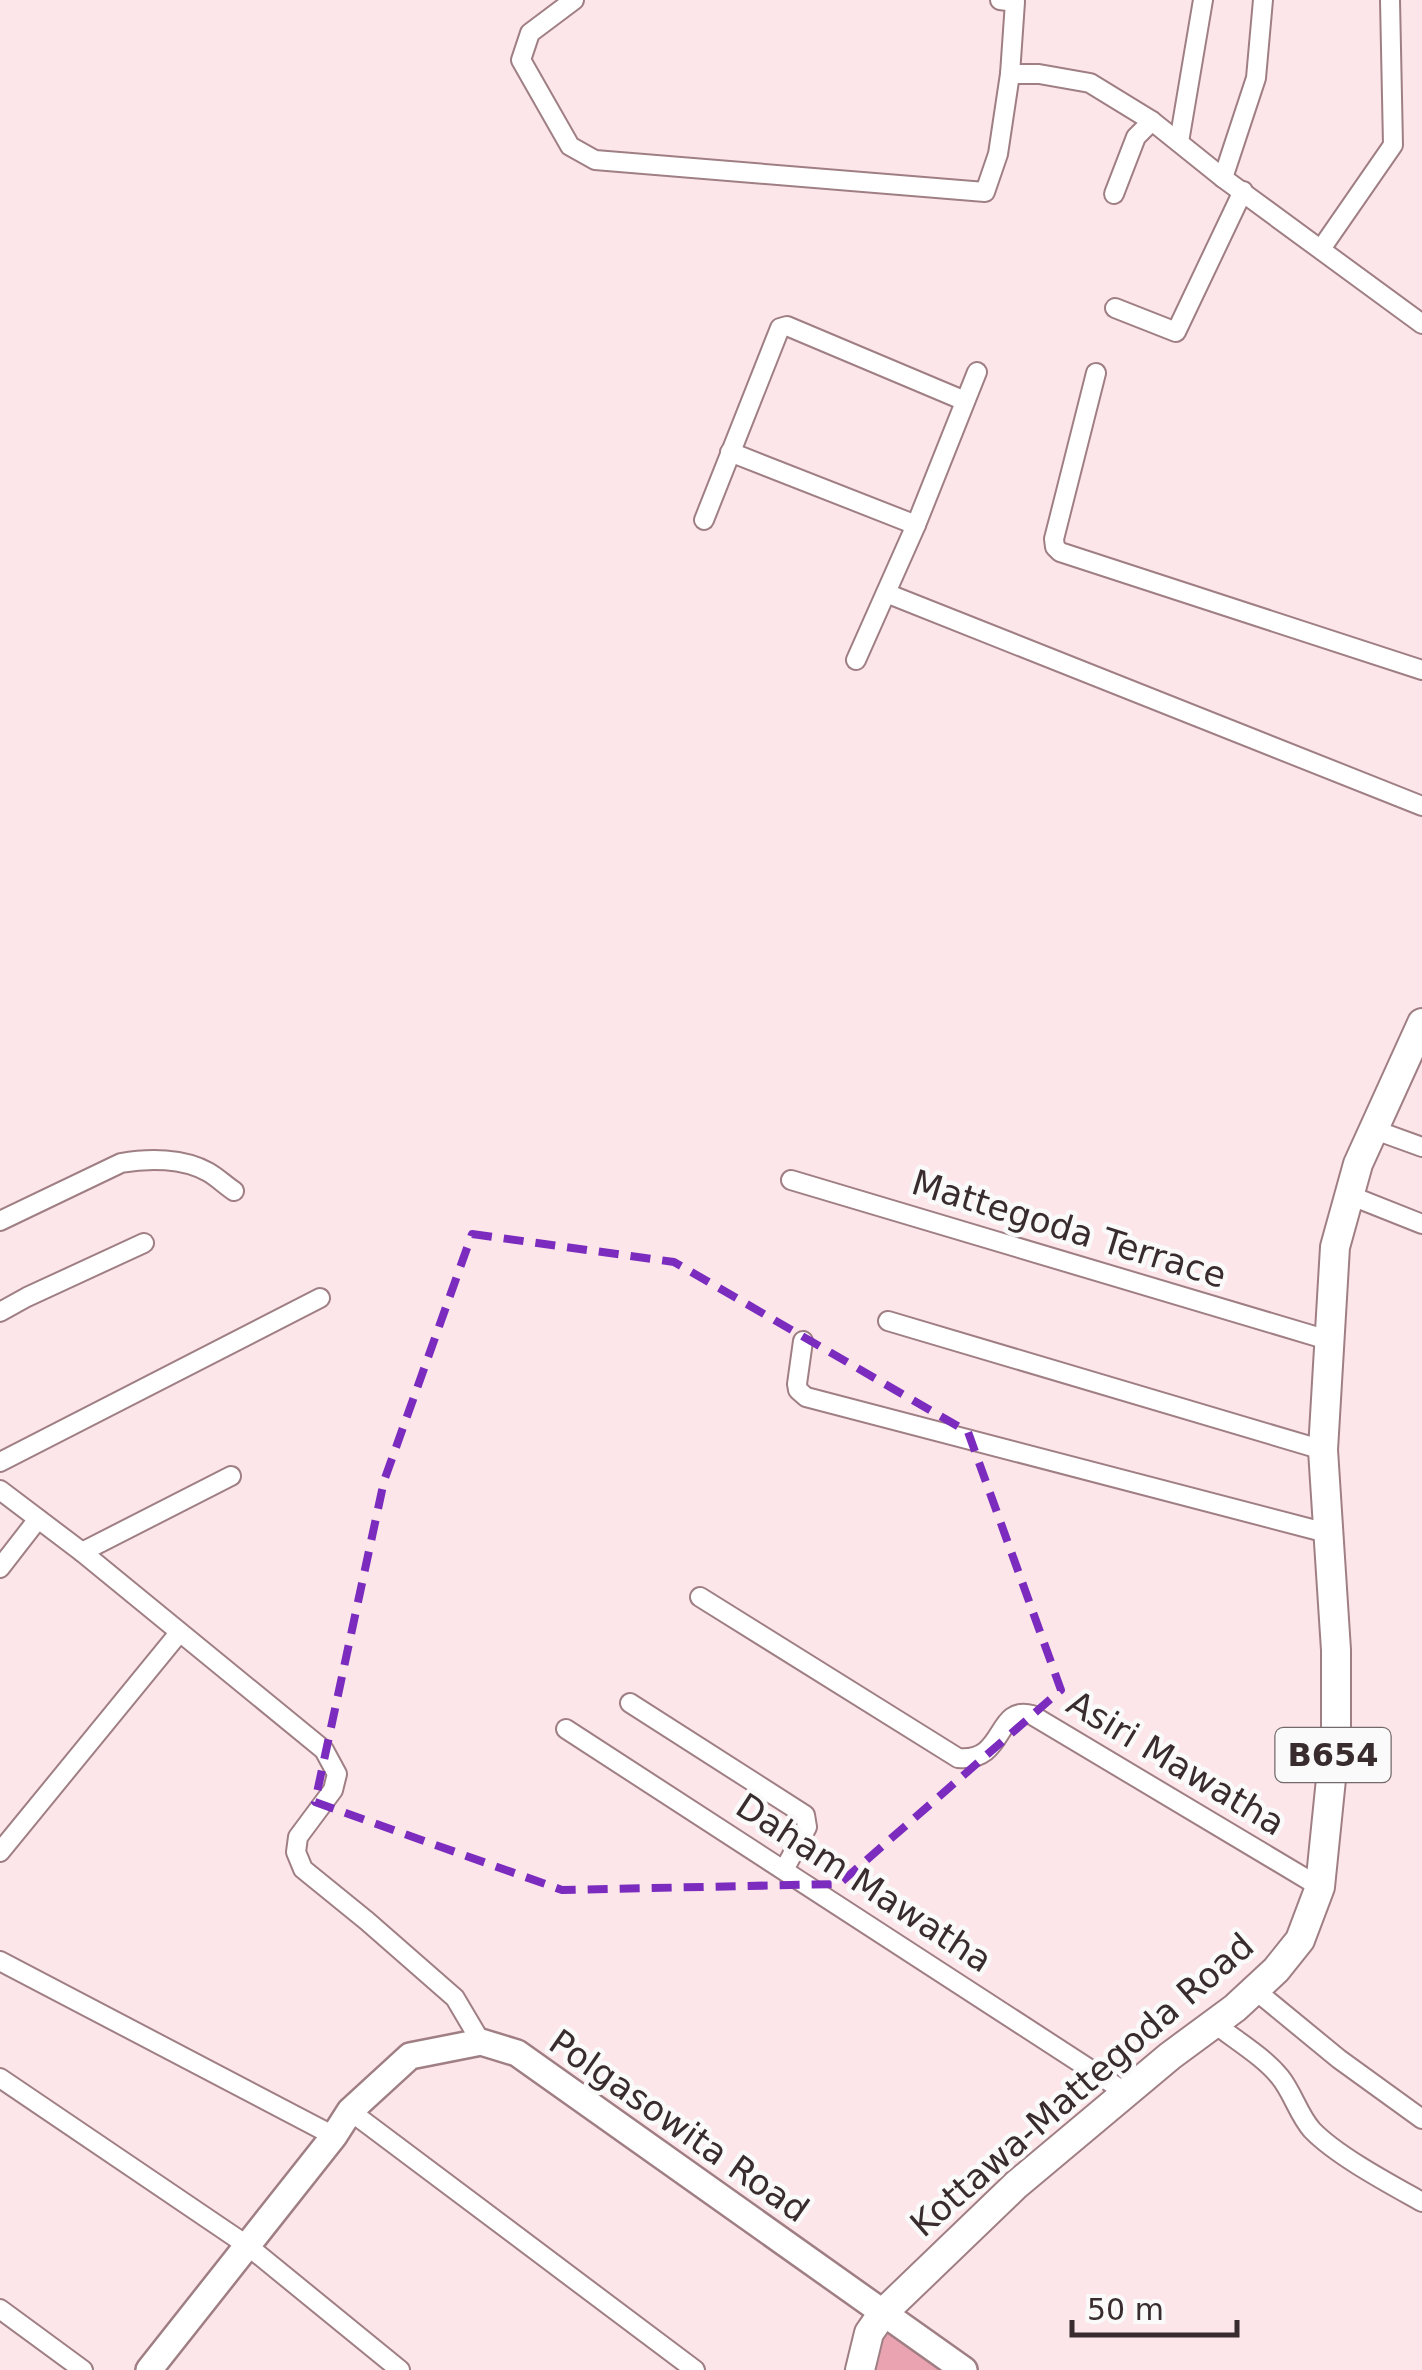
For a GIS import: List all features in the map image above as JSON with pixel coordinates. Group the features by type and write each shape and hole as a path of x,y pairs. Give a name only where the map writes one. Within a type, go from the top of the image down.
{"main road":[{"name":"Kottawa-Mattegoda Road","path":"882,2313 1016,2185 1125,2092 1235,2008 1276,1970 1300,1940 1320,1887 1336,1730 1336,1650 1323,1450 1335,1246 1358,1164 1422,1023"},
{"name":"B654","path":"860,2370 869,2333 882,2313"}],"street":[{"path":"574,0 530,33 521,60 570,146 594,160 985,192 998,154 1010,74 1010,1"},
{"path":"1179,142 1203,0"},
{"path":"1223,178 1256,78 1263,0"},
{"path":"1322,249 1394,145 1390,0"},
{"path":"1010,74 1039,74 1090,83 1152,121 1422,324"},
{"path":"1114,194 1136,136 1152,121"},
{"path":"1115,308 1176,332 1243,192"},
{"path":"704,520 780,328 787,326 965,401"},
{"path":"856,660 916,525 977,372"},
{"path":"1096,373 1054,547 1422,670"},
{"path":"730,452 916,525"},
{"path":"886,593 1422,806"},
{"path":"1375,1130 1422,1147"},
{"path":"0,1221 121,1163 140,1160 180,1162 206,1170 234,1191"},
{"name":"Mattegoda Terrace","path":"791,1180 1328,1340"},
{"path":"1348,1195 1422,1224"},
{"path":"0,1312 144,1244"},
{"path":"0,1462 320,1298"},
{"path":"888,1321 1323,1450"},
{"path":"802,1342 797,1384 806,1398 1327,1533"},
{"path":"82,1552 232,1476"},
{"path":"0,1490 324,1750 338,1774 333,1790 298,1836 296,1852 303,1870 456,1998 481,2042 410,2056 350,2111 149,2370"},
{"path":"0,1568 38,1520"},
{"name":"Asiri Mawatha","path":"700,1597 958,1758 980,1758 1010,1719 1024,1712 1320,1887"},
{"path":"0,1852 179,1633"},
{"path":"630,1704 805,1815 807,1827 784,1870"},
{"name":"Daham Mawatha","path":"566,1729 1125,2092"},
{"path":"0,1960 334,2136"},
{"path":"1254,1990 1422,2120"},
{"path":"1214,2023 1272,2068 1313,2131 1387,2183 1422,2202"},
{"name":"Polgasowita Road","path":"481,2042 517,2053 964,2370"},
{"path":"0,2078 248,2246 400,2370"},
{"path":"350,2111 695,2370"},
{"path":"0,2310 83,2370"}],"highlighted area":[{"path":"472,1234 674,1262 968,1432 1061,1690 839,1884 562,1890 315,1802 384,1481"}],"shaded area":[{"path":"883,2318 959,2370 874,2370"}]}
